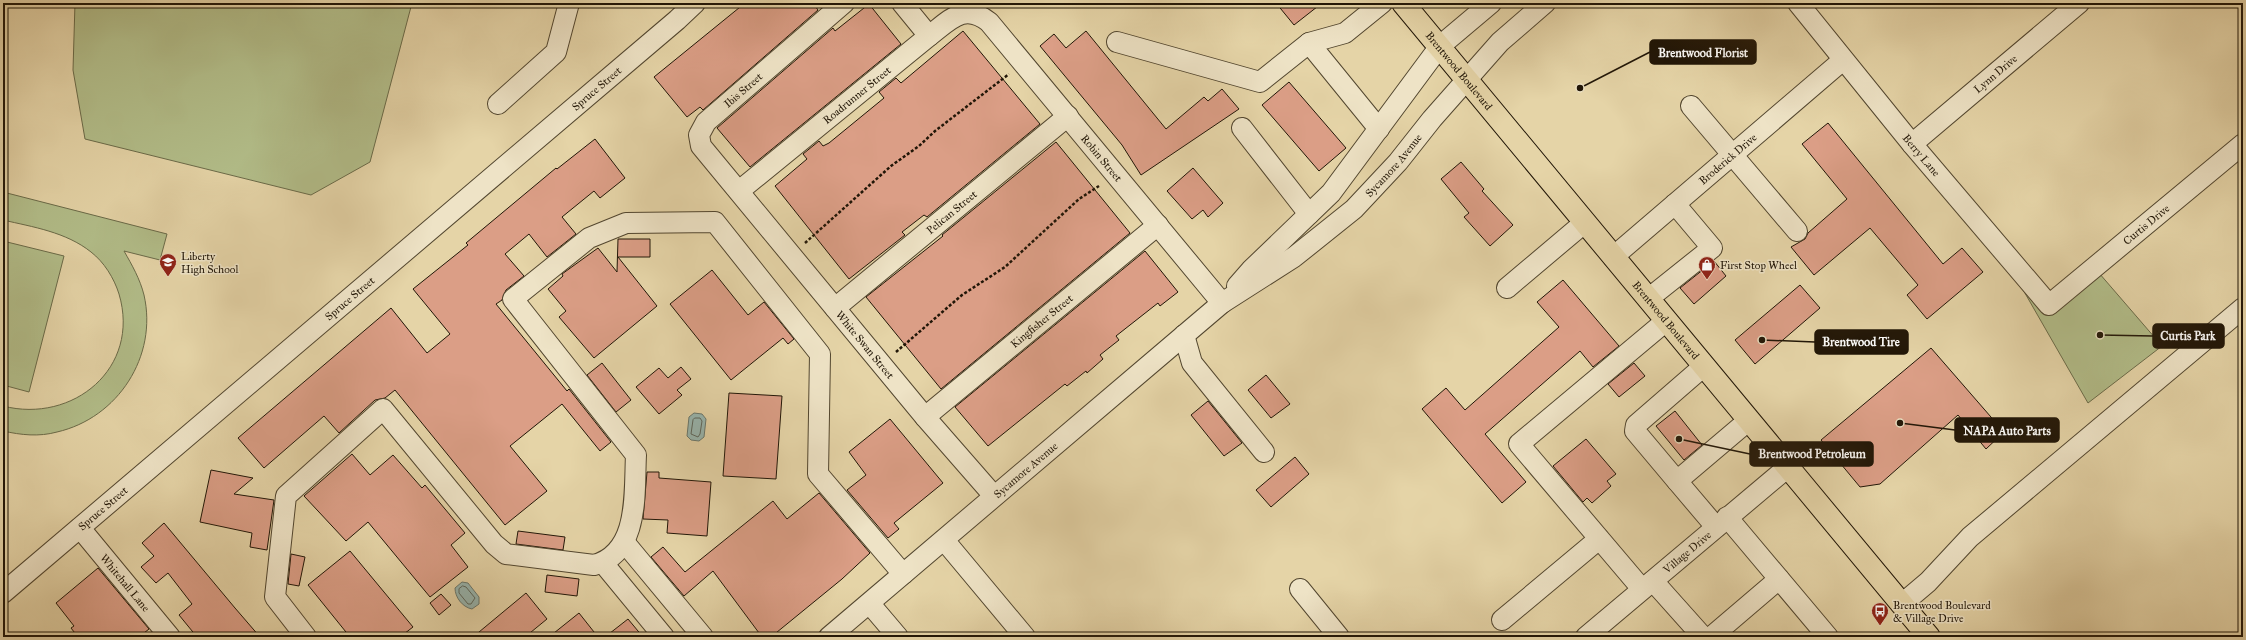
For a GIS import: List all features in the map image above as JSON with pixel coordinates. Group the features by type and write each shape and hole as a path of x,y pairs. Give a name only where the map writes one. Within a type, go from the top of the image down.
{"main road":[{"name":"Brentwood Boulevard","path":"1403,3 1928,637"}],"street":[{"path":"498,104 556,52 569,3"},
{"name":"Spruce Street","path":"3,593 677,20 695,3"},
{"name":"Ibis Street","path":"739,191 701,146 699,135 706,122 844,3"},
{"path":"902,3 929,36"},
{"path":"1117,42 1260,82 1309,43 1345,33 1382,3"},
{"name":"Sycamore Avenue","path":"1222,303 1251,270 1331,192 1440,46 1491,3"},
{"name":"Sycamore Avenue","path":"829,637 870,604 994,496 1222,303 1294,257 1354,209 1398,162 1466,79 1500,42 1545,3"},
{"name":"Berry Lane","path":"1798,3 1912,144 2049,305"},
{"name":"Lynn Drive","path":"1912,144 2079,3"},
{"name":"Roadrunner Street","path":"739,191 929,36 960,13 971,12 980,14"},
{"name":"Robin Street","path":"980,14 989,22 1024,63 1222,303"},
{"path":"1309,43 1379,129"},
{"name":"Broderick Drive","path":"1613,257 1843,60"},
{"path":"1691,106 1797,232"},
{"name":"Pelican Street","path":"835,308 1068,116"},
{"path":"1242,128 1309,214"},
{"name":"Curtis Drive","path":"2049,305 2243,144"},
{"name":"White Swan Street","path":"739,191 925,417 994,496"},
{"path":"1648,299 1712,248 1675,204"},
{"path":"306,637 275,597 286,496 383,410 494,544 506,554 594,565 603,563 625,543 632,518 636,455 513,299 589,238 626,223 715,222 820,354 818,474 903,574"},
{"path":"1506,288 1584,223"},
{"name":"Kingfisher Street","path":"925,417 1158,225"},
{"path":"1902,604 1928,582 1970,537 2243,308"},
{"path":"1666,321 1519,444 1599,539 1703,637"},
{"path":"1184,335 1192,363 1264,452"},
{"path":"1704,366 1636,425 1635,431 1676,482 1722,522 1779,579 1828,637"},
{"path":"1676,482 1749,420"},
{"name":"Village Drive","path":"1586,637 1788,467"},
{"name":"Whitehall Lane","path":"80,528 170,637"},
{"path":"1502,620 1599,539"},
{"path":"944,540 1025,637"},
{"path":"625,543 703,637"},
{"path":"603,563 664,637"},
{"path":"1711,637 1779,579"},
{"path":"1300,589 1339,637"},
{"path":"870,604 898,637"}],"path":[{"path":"791,254 891,166 1024,63"},
{"path":"881,364 962,295 1005,267 1079,199 1115,173"}],"green space":[{"path":"75,3 412,3 370,162 311,195 85,139 73,70"},
{"path":"3,192 167,234 160,260 124,251 136,272 142,289 147,318 145,340 139,361 129,381 115,399 98,413 79,425 50,434 30,435 3,431 3,406 29,409 54,406 76,398 96,384 110,367 120,345 123,321 119,294 104,265 96,256 81,245 49,231 3,220"},
{"path":"3,241 64,256 29,392 3,385"},
{"path":"2099,273 2162,346 2088,403 2018,281 2048,310"}],"water":[{"path":"694,413 702,414 706,419 704,437 699,441 691,440 687,436 689,417"},
{"path":"462,582 468,583 479,597 479,604 472,609 462,604 456,595 455,588"}],"building":[{"path":"745,3 813,3 818,10 703,110 700,107 687,117 654,77"},
{"path":"1276,3 1322,3 1294,25"},
{"path":"869,4 901,44 750,167 717,128 833,28 835,31"},
{"path":"963,31 1040,124 927,217 924,215 902,232 905,235 849,279 775,186 807,159 803,154 819,141 823,146 829,143 884,98 879,92 896,78 901,83"},
{"path":"1086,31 1166,129 1204,97 1208,101 1222,89 1239,109 1141,175 1122,145 1040,46 1054,34 1066,48"},
{"path":"1289,82 1346,148 1319,171 1262,105"},
{"path":"1828,123 1943,264 1962,248 1983,272 1927,319 1907,295 1918,285 1870,228 1814,275 1791,247 1805,239 1808,233 1847,199 1802,144"},
{"path":"595,139 625,178 600,198 594,191 562,217 576,234 547,257 529,234 505,254 524,276 506,290 502,300 496,304 567,391 569,389 611,442 600,451 562,404 510,446 547,491 505,525 395,390 385,398 375,400 339,433 324,416 264,468 238,438 391,308 427,353 450,334 413,289 468,245 466,243 556,168 557,169"},
{"path":"1056,142 1130,233 941,389 866,297 943,236 942,235"},
{"path":"1461,162 1484,189 1482,191 1513,225 1490,246 1464,217 1469,213 1441,179"},
{"path":"1193,168 1223,203 1208,217 1203,210 1192,219 1167,191"},
{"path":"618,239 650,239 650,257 618,257 657,306 594,358 559,317 566,311 548,289 563,276 562,274 598,248 617,272"},
{"path":"1145,251 1178,292 1160,306 1158,303 1116,336 1119,340 1100,355 1103,359 1087,373 1086,371 1067,386 1065,384 988,446 955,407"},
{"path":"1714,261 1726,276 1694,304 1680,288"},
{"path":"712,270 748,315 764,302 794,339 788,344 783,338 731,380 670,304"},
{"path":"1563,280 1619,346 1593,367 1580,351 1485,434 1526,482 1502,503 1422,409 1446,388 1465,410 1559,327 1537,302"},
{"path":"1800,285 1820,308 1755,364 1735,340"},
{"path":"1931,348 2004,432 1986,449 1958,415 1880,484 1860,487 1821,440"},
{"path":"602,363 631,400 616,412 587,375"},
{"path":"1634,363 1645,376 1619,397 1608,384"},
{"path":"681,367 691,379 677,390 682,395 659,414 636,387 659,368 668,378"},
{"path":"1266,375 1290,404 1271,418 1248,390"},
{"path":"729,393 782,396 776,479 723,476"},
{"path":"1208,401 1242,443 1224,456 1191,415"},
{"path":"1675,411 1702,445 1684,460 1656,426"},
{"path":"890,419 943,483 894,523 899,529 888,538 847,490 866,475 849,452"},
{"path":"1586,439 1616,474 1607,481 1611,486 1592,503 1587,498 1583,502 1553,466"},
{"path":"352,454 370,475 393,455 422,488 425,485 465,533 451,545 468,567 430,597 368,522 346,541 304,496"},
{"path":"1295,457 1309,474 1271,507 1256,490"},
{"path":"211,470 253,478 234,494 274,500 267,550 250,547 252,533 200,522"},
{"path":"647,472 659,472 659,478 711,482 707,536 667,533 668,520 643,519"},
{"path":"819,493 870,553 842,579 771,637 762,637 713,571 684,596 651,557 663,547 685,572 773,501 787,519"},
{"path":"164,523 260,637 197,637 179,615 192,604 168,573 156,583 141,567 154,556 142,543"},
{"path":"518,531 565,537 563,550 516,544"},
{"path":"350,551 413,627 400,637 350,637 308,585"},
{"path":"291,554 305,557 299,586 288,584"},
{"path":"98,568 149,629 139,637 78,637 71,628 74,626 56,603"},
{"path":"547,575 579,579 577,596 545,592"},
{"path":"526,593 547,619 525,637 473,637"},
{"path":"441,594 451,605 439,615 430,603"},
{"path":"579,613 598,637 549,637"},
{"path":"628,619 643,637 605,637"}],"place":[{"name":"Brentwood Florist","path":"1580,88"},
{"name":"Liberty High School","path":"168,277"},
{"name":"First Stop Wheel","path":"1707,280"},
{"name":"Curtis Park","path":"2100,335"},
{"name":"Brentwood Tire","path":"1762,340"},
{"name":"NAPA Auto Parts","path":"1900,423"},
{"name":"Brentwood Petroleum","path":"1679,439"},
{"name":"Brentwood Boulevard & Village Drive","path":"1880,626"}]}
